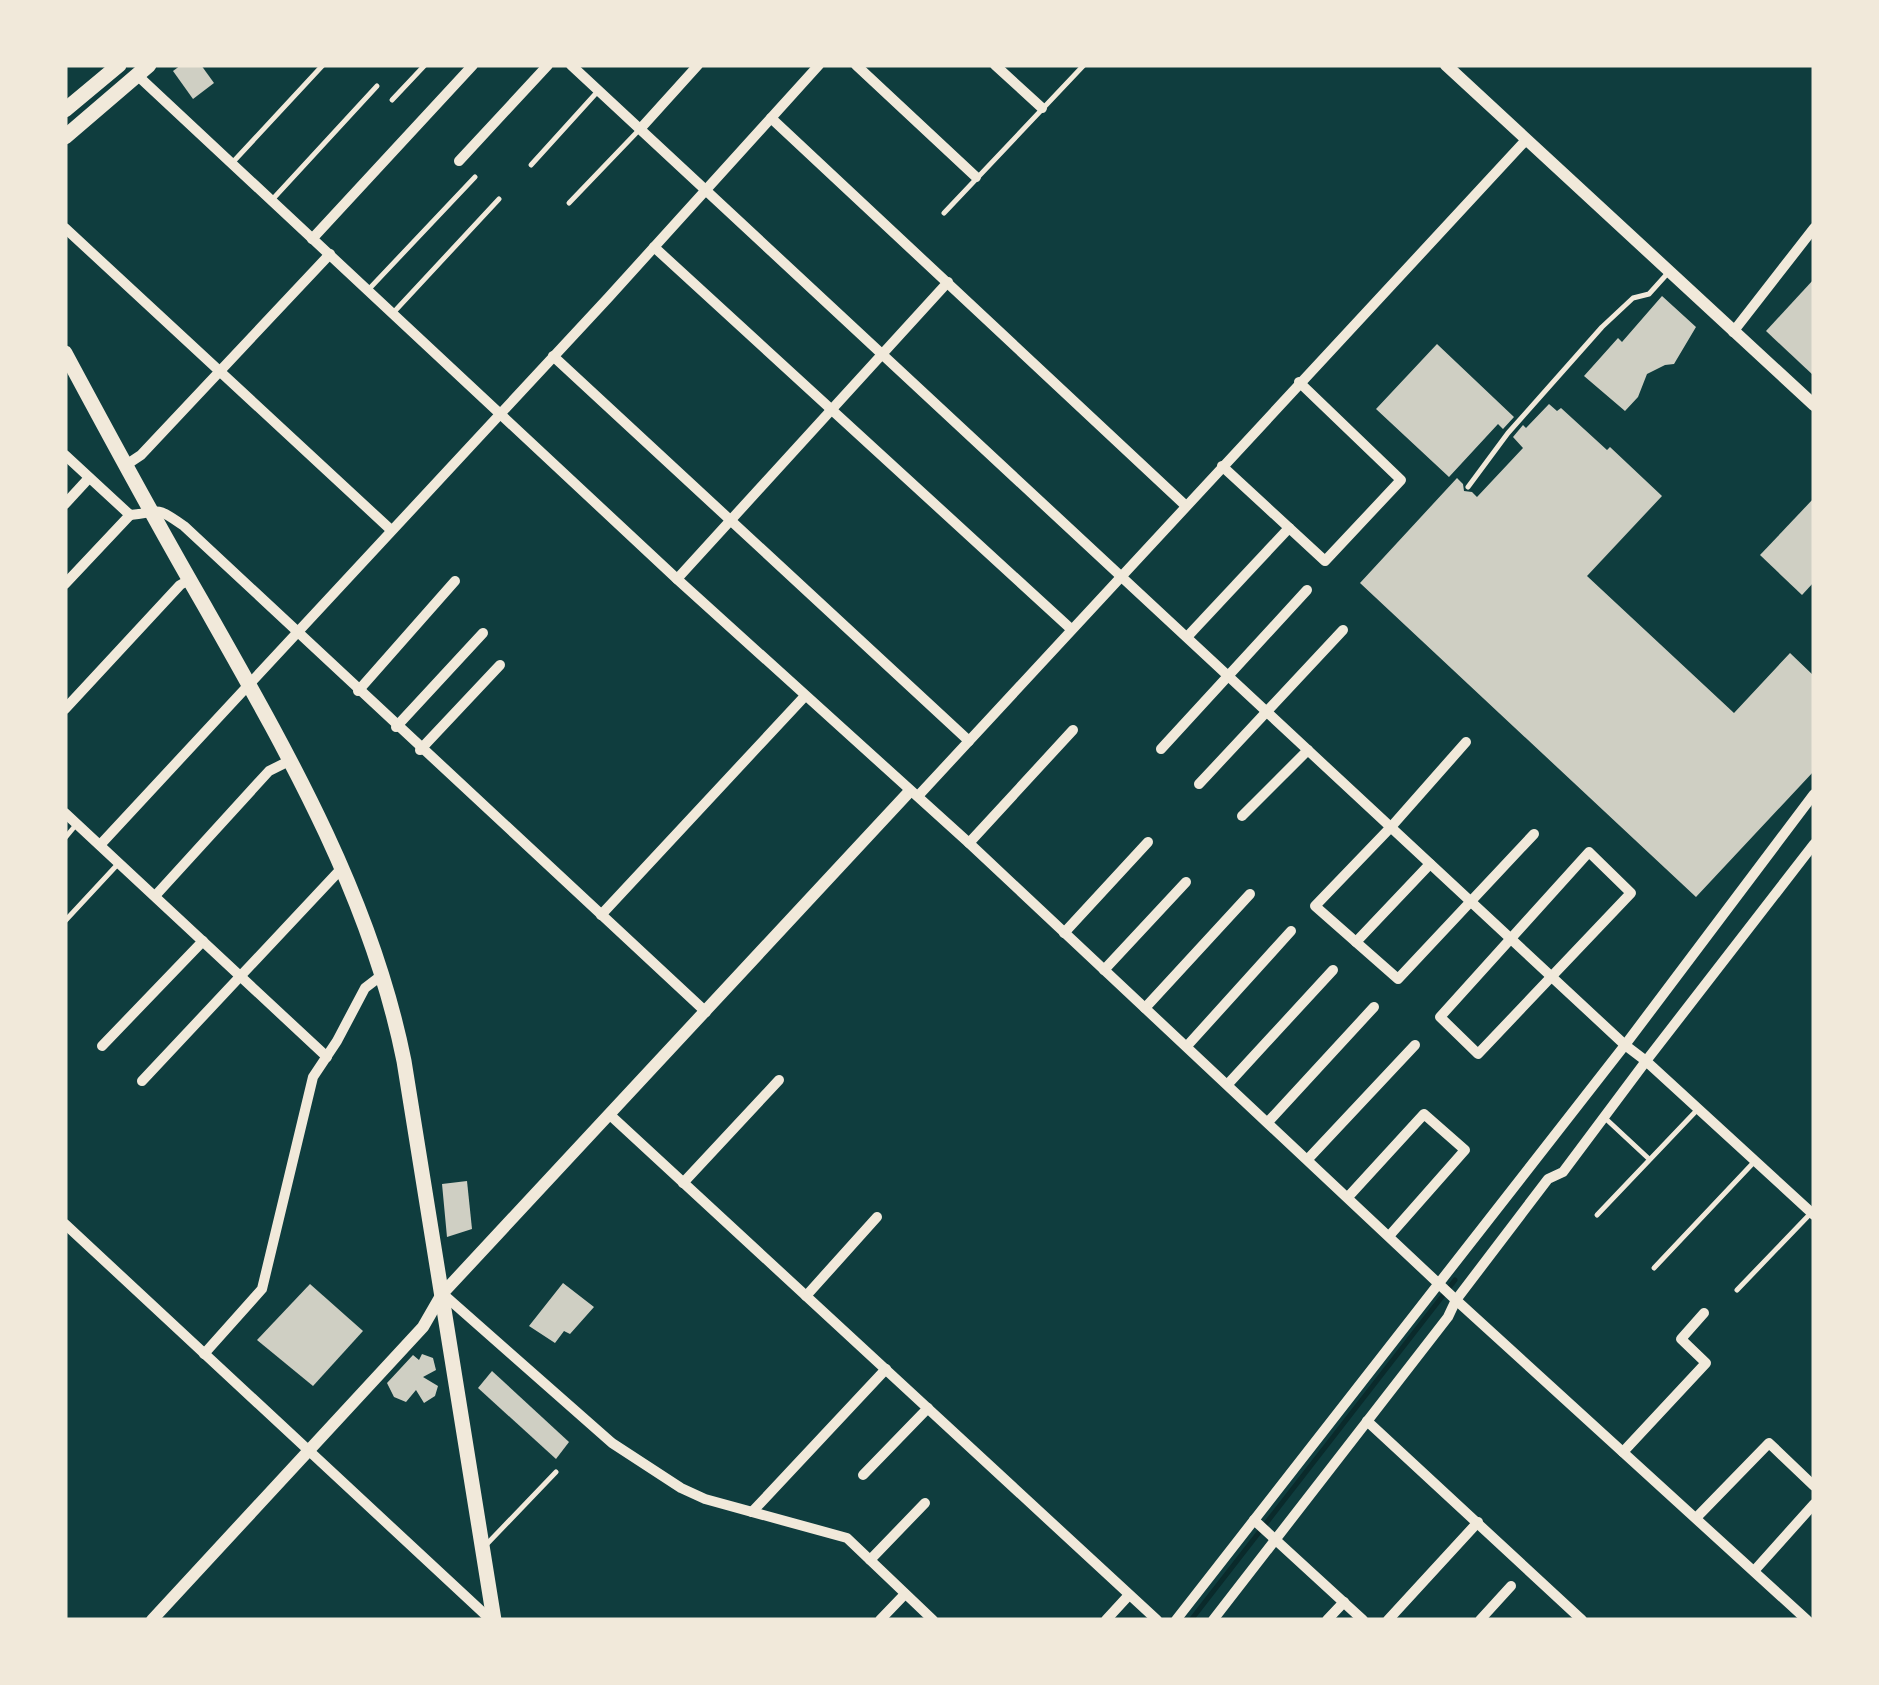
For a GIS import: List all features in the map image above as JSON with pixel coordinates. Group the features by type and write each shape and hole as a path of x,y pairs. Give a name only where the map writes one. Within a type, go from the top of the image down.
{"main road":[{"path":"65,110 118,65"},
{"path":"65,136 143,70"},
{"path":"65,353 291,760 342,870 382,975 404,1061 493,1620"}],"street":[{"path":"312,239 473,65"},
{"path":"459,161 548,65"},
{"path":"571,65 1430,864 1813,1214"},
{"path":"641,128 698,65"},
{"path":"100,845 819,65"},
{"path":"856,65 976,177"},
{"path":"1446,65 1814,405"},
{"path":"1002,67 1042,108"},
{"path":"143,70 231,164 676,579 970,843 1454,1297 1807,1620"},
{"path":"772,118 1186,506"},
{"path":"152,1620 423,1327 442,1294 609,1114 968,741 1526,140"},
{"path":"65,228 390,529"},
{"path":"1733,332 1814,228"},
{"path":"654,247 1071,630"},
{"path":"126,465 141,455 221,373 330,254"},
{"path":"676,579 948,282"},
{"path":"554,356 968,741"},
{"path":"1222,466 1324,561 1401,480 1299,382"},
{"path":"65,455 130,515"},
{"path":"65,504 88,479"},
{"path":"65,584 130,515 161,510 184,526 420,750 706,1012"},
{"path":"1187,637 1289,528"},
{"path":"65,710 180,584 189,580"},
{"path":"358,691 454,581"},
{"path":"1161,749 1307,590"},
{"path":"1199,784 1343,630"},
{"path":"396,727 483,632"},
{"path":"420,750 500,665"},
{"path":"600,915 804,696"},
{"path":"970,843 1073,730"},
{"path":"1466,742 1315,906 1398,979 1534,834"},
{"path":"1242,816 1308,750"},
{"path":"154,896 269,771 291,760"},
{"path":"1212,1620 1448,1318 1454,1297 1548,1179 1563,1172 1603,1116 1635,1052 1814,794"},
{"path":"65,813 327,1057"},
{"path":"1064,932 1148,842"},
{"path":"1176,1620 1440,1282 1814,844"},
{"path":"1590,852 1631,893 1478,1054 1440,1017 1511,938 1590,852"},
{"path":"1356,942 1430,864"},
{"path":"142,1082 342,870"},
{"path":"1104,970 1186,882"},
{"path":"1145,1008 1250,894"},
{"path":"1187,1046 1291,931"},
{"path":"102,1046 202,941"},
{"path":"1228,1084 1333,970"},
{"path":"204,1354 262,1289 313,1077 365,988 382,975"},
{"path":"1268,1122 1374,1007"},
{"path":"1308,1159 1414,1045"},
{"path":"683,1183 779,1080"},
{"path":"609,1114 1158,1620"},
{"path":"1348,1197 1424,1114 1465,1150 1390,1235"},
{"path":"806,1296 878,1217"},
{"path":"65,1224 493,1620"},
{"path":"442,1294 612,1443 681,1488 847,1538 933,1620"},
{"path":"1623,1452 1706,1363 1681,1339 1704,1313"},
{"path":"752,1512 886,1369"},
{"path":"864,1476 928,1408"},
{"path":"1367,1421 1582,1620"},
{"path":"1696,1518 1769,1442 1814,1486"},
{"path":"870,1560 924,1503"},
{"path":"1754,1572 1814,1504"},
{"path":"1254,1520 1363,1620"},
{"path":"1388,1620 1478,1522"},
{"path":"1480,1620 1511,1586"},
{"path":"880,1620 905,1594"},
{"path":"1106,1620 1129,1595"},
{"path":"1327,1620 1344,1602"}],"lane":[{"path":"231,164 322,65"},
{"path":"392,100 424,65"},
{"path":"944,213 1084,65"},
{"path":"272,202 377,86"},
{"path":"531,165 599,90"},
{"path":"569,203 641,128"},
{"path":"368,291 475,177"},
{"path":"393,313 499,199"},
{"path":"1468,488 1508,433 1602,327 1633,298 1649,294 1668,272"},
{"path":"65,838 77,824"},
{"path":"65,921 119,863"},
{"path":"1596,1215 1698,1109"},
{"path":"1603,1116 1649,1159"},
{"path":"1654,1268 1755,1161"},
{"path":"1738,1290 1813,1214"},
{"path":"483,1548 556,1472"}],"building":[{"path":"181,65 201,65 214,83 193,99 173,71"},
{"path":"1814,279 1814,376 1766,331"},
{"path":"1662,296 1696,327 1674,364 1647,374 1638,397 1625,411 1584,376 1618,338 1622,342"},
{"path":"1437,344 1514,417 1503,429 1498,424 1449,477 1376,409"},
{"path":"1549,404 1557,411 1561,408 1607,450 1610,447 1662,496 1587,576 1734,713 1790,653 1814,676 1814,771 1696,897 1360,583 1457,478 1464,491 1477,497 1523,448 1513,437"},
{"path":"1814,498 1814,582 1802,595 1760,555"},
{"path":"467,1181 472,1229 447,1237 442,1184"},
{"path":"563,1283 594,1307 570,1334 564,1331 555,1343 529,1326"},
{"path":"310,1284 363,1331 313,1386 257,1340"},
{"path":"422,1354 433,1358 436,1370 423,1377 438,1386 435,1396 424,1403 416,1390 406,1402 394,1397 387,1383 413,1355 419,1360"},
{"path":"492,1371 569,1442 556,1459 478,1388"}],"waterway":[{"path":"1191,1620 1455,1280"}]}
